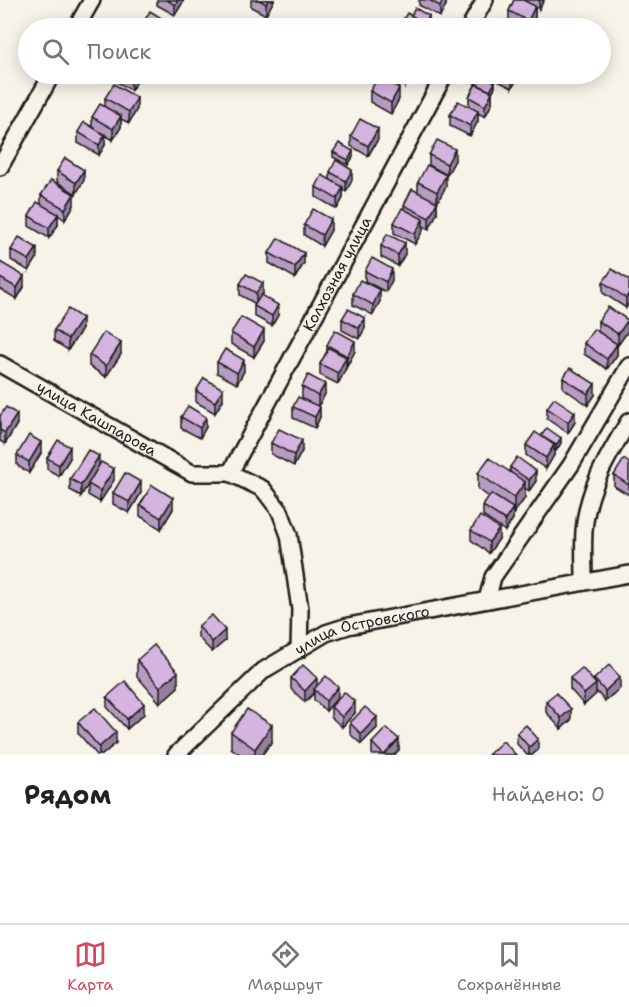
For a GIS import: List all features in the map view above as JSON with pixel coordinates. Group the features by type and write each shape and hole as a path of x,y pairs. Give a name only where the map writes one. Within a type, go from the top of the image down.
{"street":[{"path":"82,18 92,0"},
{"path":"474,18 484,0"},
{"path":"0,167 46,84"},
{"name":"Колхозная улица","path":"230,473 440,84"},
{"name":"улица Кашпарова","path":"0,364 192,473 230,473"},
{"path":"488,600 493,577 571,465 629,366"},
{"path":"584,582 584,531 588,504 605,461 629,421"},
{"path":"230,473 263,489 280,511 289,535 296,575 300,609 298,650"},
{"name":"улица Островского","path":"176,755 264,670 326,633 348,626 629,574"}],"building":[{"path":"167,0 178,0 175,5"},
{"path":"429,0 443,0 440,6"},
{"path":"514,0 523,0 535,6 529,18 522,18 509,11"},
{"path":"415,8 429,16 428,18 415,18 411,16"},
{"path":"150,11 161,18 146,18"},
{"path":"407,13 415,18 404,18"},
{"path":"114,84 137,98 129,112 105,98"},
{"path":"374,84 392,84 399,88 391,103 370,91"},
{"path":"476,84 492,92 485,106 469,97"},
{"path":"477,84 494,84 490,91"},
{"path":"458,101 478,111 470,126 450,115"},
{"path":"100,104 121,116 113,129 92,117"},
{"path":"360,119 378,129 368,146 351,136"},
{"path":"84,122 105,135 99,145 78,132"},
{"path":"437,140 455,149 447,164 429,155"},
{"path":"339,143 353,151 348,160 333,152"},
{"path":"65,158 84,170 76,183 57,171"},
{"path":"336,160 352,170 346,181 330,172"},
{"path":"427,165 446,175 437,192 418,182"},
{"path":"322,175 343,187 337,199 316,187"},
{"path":"51,180 74,194 65,209 41,195"},
{"path":"412,189 437,202 429,218 404,205"},
{"path":"37,202 58,214 49,228 29,216"},
{"path":"402,208 423,219 415,234 394,223"},
{"path":"313,209 331,219 322,235 304,225"},
{"path":"387,234 405,243 398,255 381,246"},
{"path":"19,237 37,248 29,260 11,250"},
{"path":"278,238 304,253 295,267 269,253"},
{"path":"372,258 392,269 386,282 365,271"},
{"path":"0,262 24,276 17,288 0,278"},
{"path":"612,269 629,280 629,293 626,298 603,282"},
{"path":"246,274 263,283 256,293 240,284"},
{"path":"360,280 380,290 373,305 353,294"},
{"path":"261,295 278,305 272,316 254,306"},
{"path":"608,307 628,320 618,334 598,321"},
{"path":"68,309 82,318 68,339 54,330"},
{"path":"348,309 365,318 359,328 342,319"},
{"path":"241,317 264,330 254,347 231,333"},
{"path":"594,329 617,344 607,359 584,343"},
{"path":"335,330 355,341 347,356 327,345"},
{"path":"104,332 121,343 106,366 89,355"},
{"path":"329,348 346,357 338,373 320,364"},
{"path":"225,349 244,360 237,373 217,362"},
{"path":"570,368 595,384 588,394 563,378"},
{"path":"308,375 325,384 318,396 302,387"},
{"path":"204,378 223,389 215,402 196,391"},
{"path":"298,397 320,407 315,417 293,407"},
{"path":"554,398 575,412 568,422 547,408"},
{"path":"188,406 206,417 200,428 181,417"},
{"path":"6,407 17,414 5,433 0,430 0,416"},
{"path":"547,428 561,438 556,445 541,436"},
{"path":"279,429 302,440 294,455 271,443"},
{"path":"535,432 554,445 546,458 526,445"},
{"path":"29,435 41,442 29,462 17,455"},
{"path":"58,440 70,447 59,465 47,458"},
{"path":"88,450 99,456 81,485 70,479"},
{"path":"517,457 536,471 529,480 510,467"},
{"path":"489,458 525,482 514,498 478,473"},
{"path":"624,459 629,463 629,485 614,475"},
{"path":"101,462 114,469 100,491 88,484"},
{"path":"125,473 141,482 129,502 113,493"},
{"path":"152,485 173,498 161,518 140,505"},
{"path":"491,494 513,508 505,520 483,506"},
{"path":"480,516 499,529 489,542 471,530"},
{"path":"212,615 225,630 212,642 198,626"},
{"path":"154,645 178,672 160,687 137,660"},
{"path":"303,665 317,678 305,691 291,678"},
{"path":"609,665 620,677 605,691 594,679"},
{"path":"582,668 596,684 584,694 570,678"},
{"path":"326,676 338,687 326,701 314,689"},
{"path":"125,681 144,704 127,719 107,697"},
{"path":"344,692 355,702 342,717 331,707"},
{"path":"556,693 571,709 561,718 546,701"},
{"path":"365,707 377,717 361,734 350,723"},
{"path":"95,708 116,732 99,747 78,722"},
{"path":"247,709 272,725 255,749 231,732"},
{"path":"526,725 538,739 529,747 517,733"},
{"path":"386,728 399,739 384,755 372,743"},
{"path":"503,741 516,755 488,755"}]}
